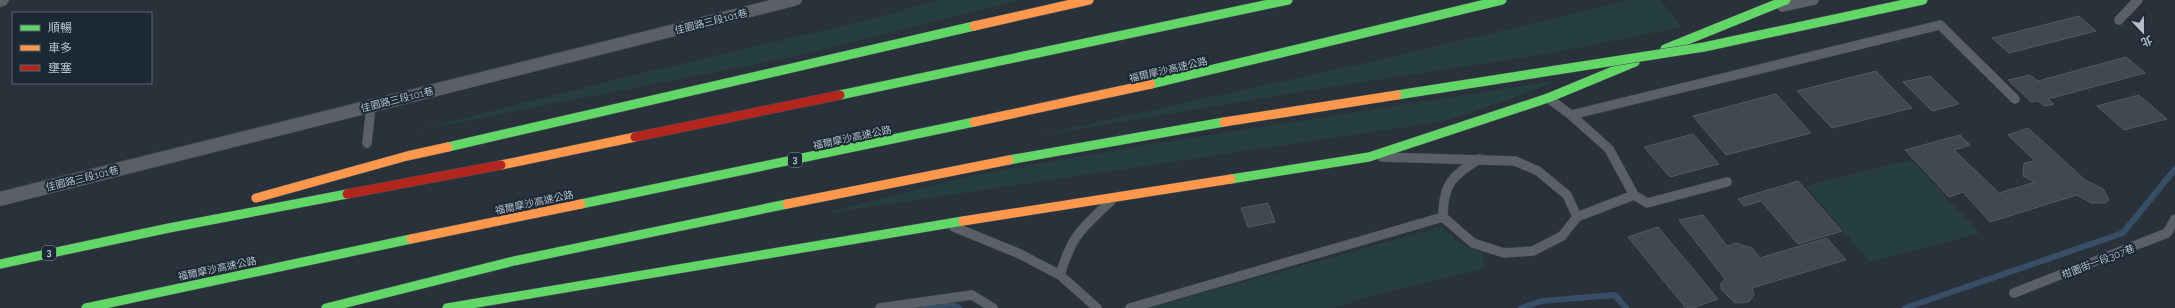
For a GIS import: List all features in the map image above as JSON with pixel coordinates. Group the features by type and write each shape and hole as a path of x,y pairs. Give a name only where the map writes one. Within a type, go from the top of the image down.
{"highway":[{"path":"245,201 407,156 1088,0"},
{"name":"3","path":"0,264 99,241 453,174 832,97 1288,0"},
{"name":"福爾摩沙高速公路","path":"86,308 286,264 858,147 1187,76 1502,0"},
{"path":"447,308 655,271 1369,157 1548,98 1740,17 1786,0"},
{"path":"326,308 514,260 945,171 1224,122 1704,47 1923,0"},
{"path":"99,241 215,209"}],"street":[{"name":"佳園路三段101巷","path":"0,199 794,0"}],"lane":[{"path":"1740,17 1814,0"},
{"path":"2120,20 2138,0"},
{"path":"1571,115 1940,25 2015,99"},
{"path":"1548,98 1571,115 1609,149 1634,195 1647,203 1727,182"},
{"path":"367,143 371,106"},
{"path":"1369,157 1515,161 1538,171 1567,195 1577,218"},
{"path":"1479,159 1453,175 1442,196 1443,217 1473,243 1504,253 1533,251 1562,236 1577,218 1634,195"},
{"path":"1060,275 1068,249 1078,232 1113,199"},
{"path":"1130,308 1443,217"},
{"name":"柑園街一段307巷","path":"2014,293 2167,233 2175,219"},
{"path":"947,224 1020,254 1060,275 1097,308"},
{"path":"880,308 972,295 993,308"}],"green space":[{"path":"939,0 1021,0 792,57 409,132 647,72 875,18"},
{"path":"1631,0 1661,0 1681,27 1547,54 1329,87 1031,137 1396,56"},
{"path":"1555,81 1511,99 1446,121 821,214 980,174 1133,147"},
{"path":"1911,160 1980,233 1870,262 1806,186"},
{"path":"1441,227 1463,245 1482,252 1485,269 1381,293 1333,308 1148,308"}],"building":[{"path":"2079,16 2096,31 2009,53 1992,38"},
{"path":"2126,57 2145,73 2048,99 2054,104 2044,106 2038,101 2031,102 2008,80 2030,75 2038,81"},
{"path":"1876,71 1912,108 1832,128 1797,91"},
{"path":"1930,76 1959,104 1932,111 1903,82"},
{"path":"1776,94 1811,133 1726,155 1693,116"},
{"path":"2139,95 2167,119 2124,130 2097,106"},
{"path":"2028,128 2085,180 2103,189 2109,200 2105,203 2091,203 2077,195 1990,222 1963,192 1949,197 1905,150 1960,135 1970,145 1954,150 1999,193 2035,182 2023,176 2024,163 2035,161 2008,135"},
{"path":"1693,134 1719,164 1670,177 1644,147"},
{"path":"1798,181 1842,231 1798,244 1761,201 1744,206 1738,199"},
{"path":"1268,203 1275,222 1248,227 1241,208"},
{"path":"1703,215 1727,246 1736,243 1752,248 1760,258 1827,238 1846,260 1752,288 1754,294 1749,302 1735,303 1721,289 1721,283 1725,279 1679,220"},
{"path":"1658,227 1718,299 1693,308 1686,308 1628,237"}],"waterway":[{"path":"1905,308 2123,233 2175,169"},
{"path":"1521,308 1542,301 1615,295 1626,308"},
{"path":"924,308 952,304 959,308"}],"traffic: fast":[{"path":"840,95 1288,0"},
{"path":"1151,84 1502,0"},
{"path":"1665,49 1786,0"},
{"path":"1397,95 1704,47 1923,0"},
{"path":"448,147 974,26"},
{"path":"1231,179 1369,157 1548,98 1635,62"},
{"path":"581,204 974,122"},
{"path":"1009,160 1224,122"},
{"path":"0,264 169,228 347,194"},
{"path":"326,308 514,261 787,204"},
{"path":"447,308 640,274 963,221"},
{"path":"86,308 411,239"}],"traffic: slow":[{"path":"974,26 1089,0"},
{"path":"974,122 1151,84"},
{"path":"1224,122 1397,95"},
{"path":"501,165 635,137"},
{"path":"256,198 407,156 448,147"},
{"path":"787,204 1009,160"},
{"path":"963,221 1231,179"},
{"path":"411,239 581,204"}],"traffic: jam":[{"path":"635,137 840,95"},
{"path":"347,194 501,165"}]}
